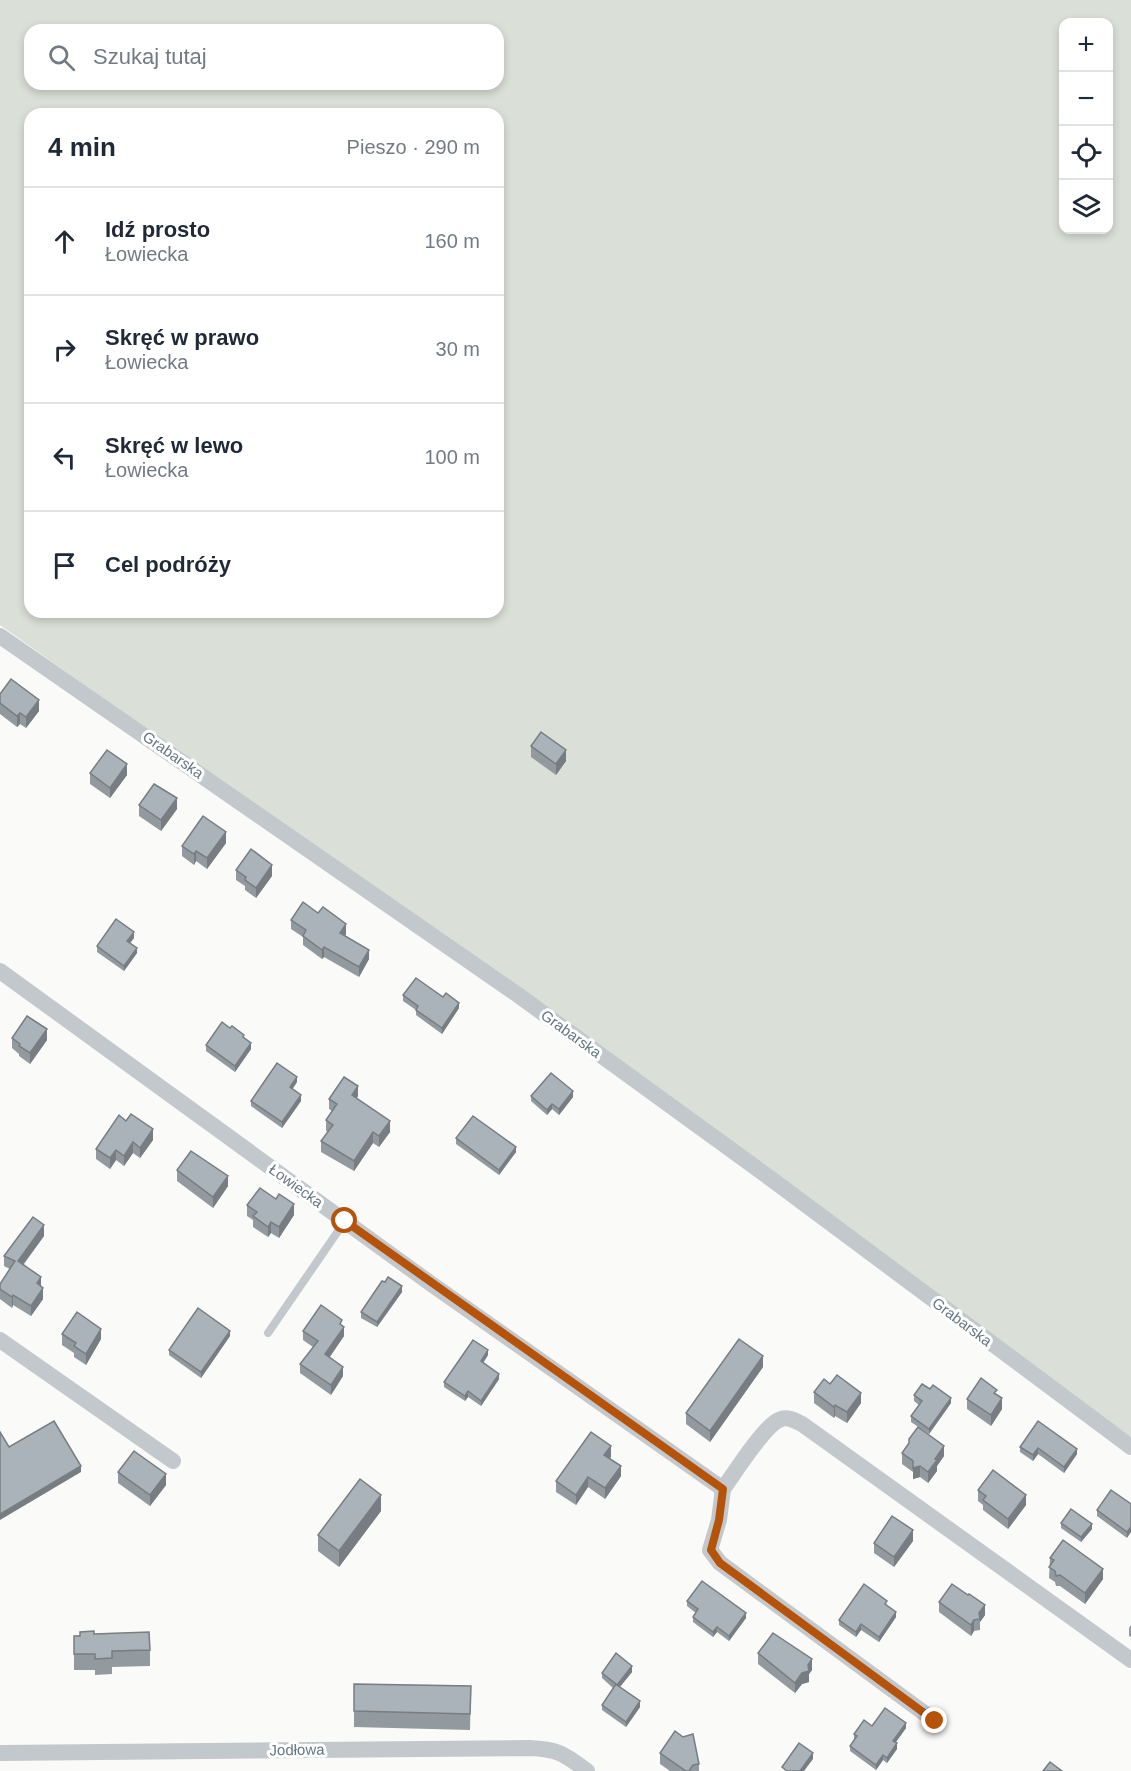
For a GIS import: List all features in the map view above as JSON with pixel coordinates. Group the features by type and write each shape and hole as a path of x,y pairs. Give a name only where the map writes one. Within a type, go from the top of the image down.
{"street":[{"name":"Grabarska","path":"0,636 51,669 518,995 783,1188 1131,1447"},
{"name":"Łowiecka","path":"0,971 345,1221 723,1489"},
{"path":"0,1340 173,1461"},
{"path":"935,1721 720,1563 711,1550 719,1520 723,1489 769,1427 780,1419 790,1418 802,1424 1131,1660"},
{"name":"Jodłowa","path":"0,1753 529,1748 546,1749 564,1754 587,1771"}],"lane":[{"path":"268,1333 345,1221"}],"shaded area":[{"path":"0,0 1131,0 1131,1437 502,982 0,625"}],"building":[{"path":"11,679 39,700 26,717 20,713 17,716 0,703 0,694"},
{"path":"541,732 566,750 556,764 531,746"},
{"path":"107,750 127,764 110,788 90,773"},
{"path":"154,784 177,798 161,820 139,805"},
{"path":"203,816 226,832 207,858 196,851 194,854 182,846"},
{"path":"251,849 272,865 256,888 236,870"},
{"path":"303,902 318,913 323,907 346,924 340,933 369,950 359,967 324,947 322,950 303,936 306,930 291,920"},
{"path":"116,919 134,932 127,941 137,948 124,966 97,946"},
{"path":"416,978 443,997 446,993 459,1003 442,1028 416,1010 418,1006 403,995"},
{"path":"27,1016 47,1029 30,1053 12,1038"},
{"path":"222,1022 230,1028 232,1026 251,1043 235,1066 206,1045"},
{"path":"277,1063 297,1077 290,1087 301,1095 282,1122 251,1101"},
{"path":"551,1073 573,1091 559,1109 552,1104 547,1110 531,1096"},
{"path":"344,1077 358,1086 352,1095 390,1121 379,1136 373,1132 354,1161 321,1141 333,1125 326,1120 337,1104 329,1099"},
{"path":"131,1114 153,1129 140,1148 133,1142 124,1156 116,1150 110,1158 96,1149 119,1115 126,1121"},
{"path":"473,1116 516,1147 499,1170 456,1138"},
{"path":"191,1151 228,1176 213,1197 177,1170"},
{"path":"260,1188 276,1199 279,1194 294,1204 279,1227 271,1222 268,1227 253,1216 257,1212 247,1205"},
{"path":"33,1217 44,1225 18,1261 41,1277 37,1283 43,1288 31,1306 0,1289 0,1284 15,1261 4,1256"},
{"path":"388,1277 402,1286 377,1322 361,1312 382,1281 385,1282"},
{"path":"321,1305 342,1320 340,1324 344,1327 325,1354 343,1367 331,1385 300,1364 318,1341 303,1331"},
{"path":"198,1308 230,1331 201,1372 169,1350"},
{"path":"77,1312 101,1329 86,1354 74,1346 76,1343 62,1334"},
{"path":"739,1339 763,1356 710,1431 686,1413"},
{"path":"473,1340 488,1350 481,1361 499,1374 481,1401 468,1391 465,1396 444,1382"},
{"path":"837,1375 861,1393 847,1412 835,1405 834,1407 814,1392 824,1379 830,1384"},
{"path":"981,1378 997,1390 994,1393 1002,1398 991,1415 967,1399"},
{"path":"922,1384 930,1389 933,1385 951,1398 929,1429 911,1416 922,1401 914,1395"},
{"path":"54,1421 81,1466 0,1514 0,1432 9,1447"},
{"path":"1038,1421 1077,1449 1064,1467 1038,1448 1033,1455 1020,1447"},
{"path":"918,1427 944,1446 928,1472 920,1466 913,1468 913,1461 902,1453"},
{"path":"591,1432 611,1446 604,1455 621,1466 605,1488 588,1477 576,1495 556,1481"},
{"path":"134,1451 166,1474 150,1495 118,1472"},
{"path":"993,1470 1026,1495 1008,1519 983,1500 986,1496 978,1490"},
{"path":"360,1479 381,1495 339,1551 318,1535"},
{"path":"1111,1490 1131,1504 1131,1527 1127,1532 1097,1510"},
{"path":"1071,1509 1092,1524 1081,1537 1061,1523"},
{"path":"892,1516 913,1530 894,1557 874,1543"},
{"path":"1063,1540 1103,1569 1085,1593 1060,1575 1056,1576 1055,1571 1049,1567 1054,1560 1050,1558"},
{"path":"702,1581 746,1613 729,1636 717,1627 713,1632 693,1617 698,1609 687,1601"},
{"path":"864,1584 887,1601 885,1604 896,1612 879,1637 861,1624 856,1632 839,1620"},
{"path":"952,1584 985,1605 979,1613 980,1619 974,1620 971,1625 939,1602"},
{"path":"94,1631 94,1634 149,1632 150,1650 112,1651 112,1658 95,1659 95,1654 74,1654 74,1636 80,1636 80,1632"},
{"path":"773,1633 812,1659 808,1665 809,1671 802,1673 795,1683 758,1653"},
{"path":"616,1653 632,1666 617,1685 640,1701 626,1722 602,1705 616,1684 602,1673"},
{"path":"354,1684 471,1686 470,1714 354,1711"},
{"path":"885,1708 906,1723 893,1741 897,1743 887,1758 883,1755 876,1765 850,1746 857,1736 854,1734 864,1720 872,1726"},
{"path":"675,1731 683,1737 693,1734 699,1764 693,1765 689,1771 660,1753"},
{"path":"799,1743 813,1753 800,1771 787,1771 782,1767"},
{"path":"1050,1762 1062,1771 1043,1771"}],"route":[{"path":"345,1221 723,1489 719,1520 711,1550 720,1563 935,1721"}]}
